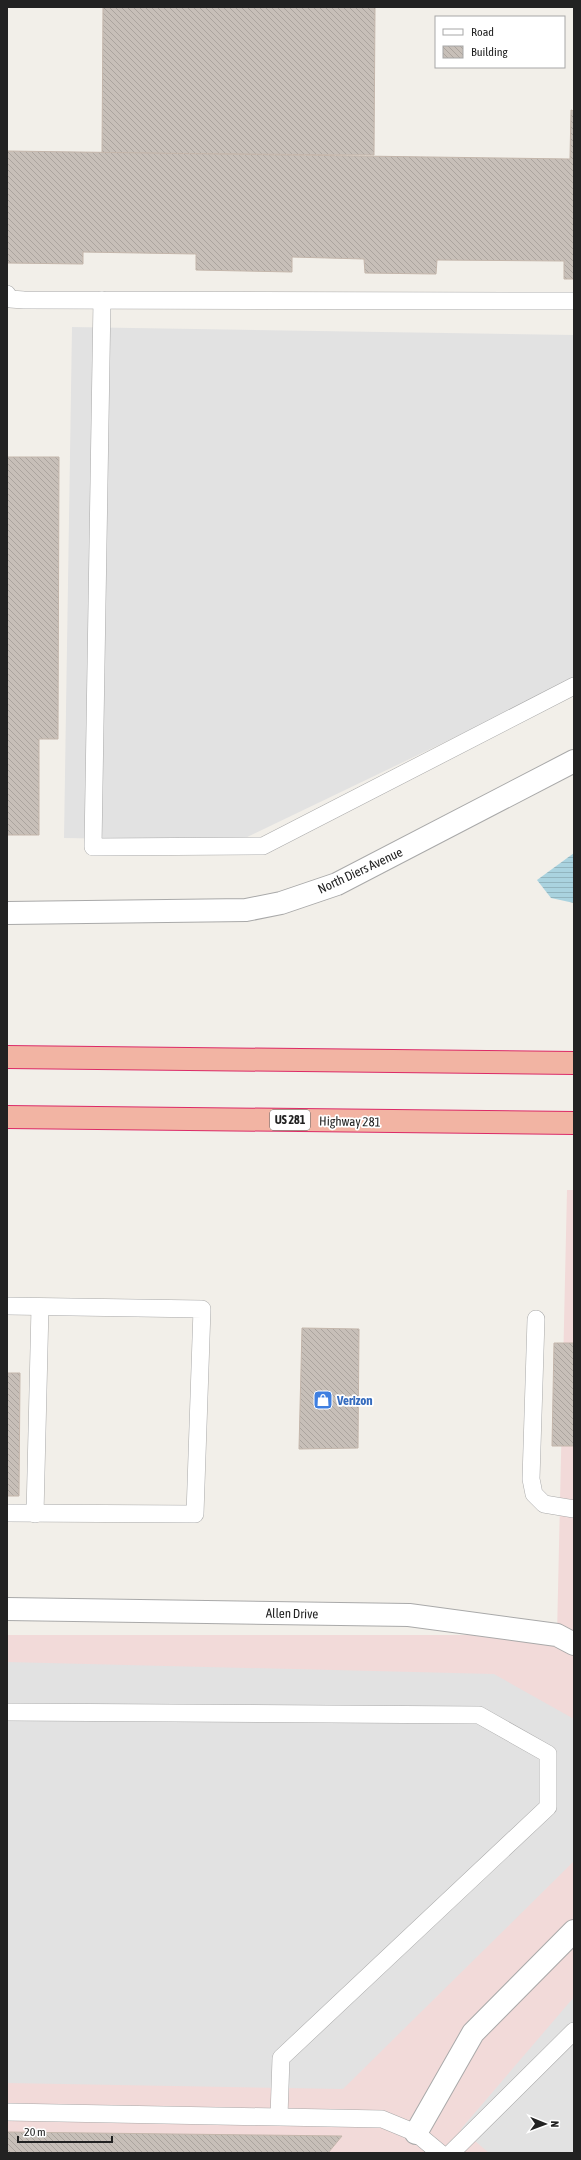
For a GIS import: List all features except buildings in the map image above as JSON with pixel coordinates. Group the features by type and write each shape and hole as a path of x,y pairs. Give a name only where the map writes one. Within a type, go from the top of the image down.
{"highway":[{"path":"7,1057 574,1063"},
{"name":"Highway 281","path":"7,1117 574,1123"}],"street":[{"name":"North Diers Avenue","path":"7,913 246,910 281,903 337,884 574,761"},
{"name":"Allen Drive","path":"7,1609 409,1615 557,1635 574,1644"},
{"path":"416,2133 473,2033 574,1931"}],"lane":[{"path":"8,298 102,300 574,301"},
{"path":"102,300 93,847 262,846 574,686"},
{"path":"7,1306 202,1309 195,1514 7,1514"},
{"path":"35,1514 40,1307"},
{"path":"536,1319 531,1479 534,1494 544,1504 574,1509"},
{"path":"7,1712 479,1715 548,1754 548,1807 281,2058 279,2116"},
{"path":"451,2153 574,2031"},
{"path":"7,2112 382,2119 416,2133 440,2153"}],"shaded area":[{"path":"72,327 574,335 574,680 239,841 64,838"},
{"path":"567,1190 574,1190 574,2153 7,2153 7,1635 557,1635"},
{"path":"7,1662 494,1674 574,1719 574,1861 343,2089 7,2083"},
{"path":"574,1997 574,2153 489,2153 461,2129"}],"water":[{"path":"574,853 574,903 551,898 537,880"}],"place":[{"name":"Verizon","path":"323,1400"}]}
